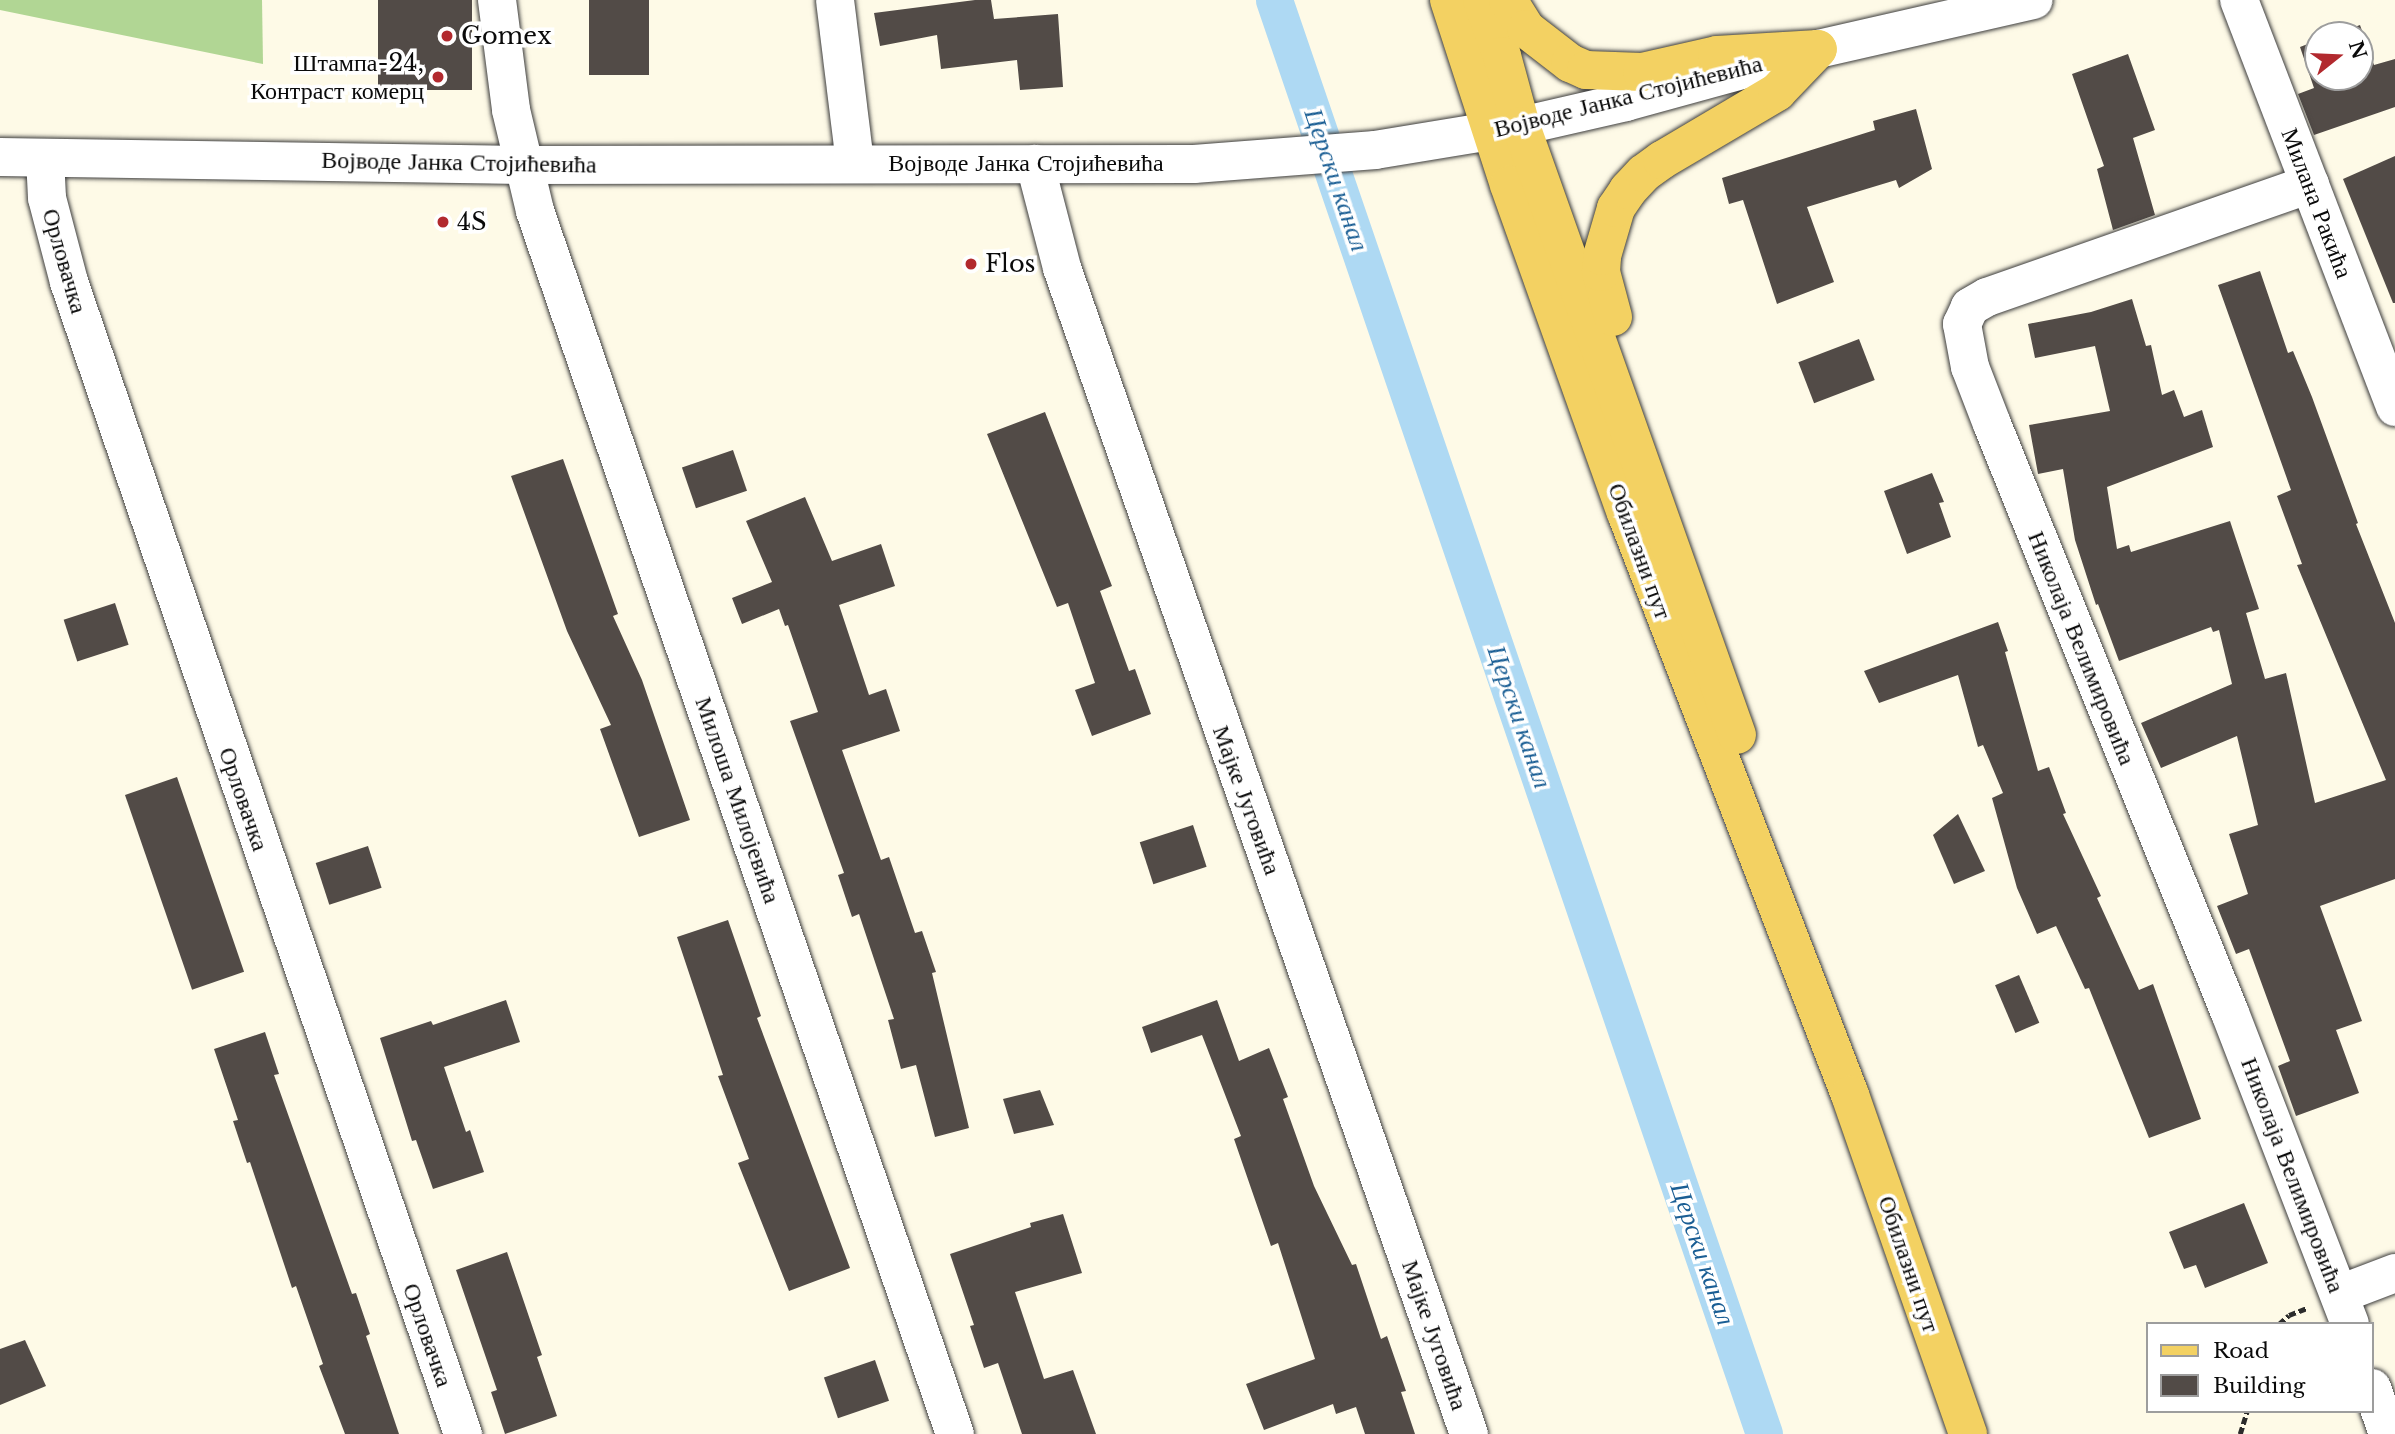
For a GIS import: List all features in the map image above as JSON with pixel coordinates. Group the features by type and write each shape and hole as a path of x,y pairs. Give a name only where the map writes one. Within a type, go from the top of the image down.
{"main road":[{"name":"Обилазни пут","path":"1449,0 1507,128 1725,700 1814,965 1850,1095"},
{"name":"Обилазни пут","path":"1482,0 1502,56 1509,185 1634,537 1850,1095 1968,1434"},
{"path":"1508,0 1526,29 1570,63 1587,70 1642,72 1717,55 1818,49"},
{"path":"1725,700 1725,656 1611,313 1601,271 1602,256 1616,208 1644,173 1777,92 1818,49"}],"street":[{"name":"Милоша Милојевића","path":"497,0 511,110 536,211 955,1434"},
{"path":"835,0 855,162"},
{"name":"Војводе Јанка Стојићевића","path":"0,157 523,165 855,162 1194,164 1375,150 1507,128 1626,102 1818,49 2033,0"},
{"name":"Милана Ракића","path":"2239,0 2395,407"},
{"name":"Орловачка","path":"45,158 47,198 69,282 463,1434"},
{"name":"Мајке Југовића","path":"1035,164 1062,268 1469,1434"},
{"name":"Николаја Велимировића","path":"2309,184 1987,297 1970,307 1962,324 1970,367 1992,424 2345,1309"},
{"path":"2345,1309 2395,1273"},
{"path":"2374,1394 2388,1434"}],"path":[{"path":"2240,1434 2246,1413"}],"green space":[{"path":"0,0 262,0 263,64 0,10"}],"building":[{"path":"378,0 472,0 472,90 378,90"},
{"path":"589,0 649,0 649,75 589,75"},
{"path":"991,0 994,19 1058,14 1063,87 1020,90 1017,60 941,69 937,35 880,46 874,13"},
{"path":"2128,54 2155,130 2133,138 2155,215 2113,230 2097,169 2104,166 2072,74"},
{"path":"2395,59 2395,107 2314,135 2298,94 2306,91 2374,91 2374,65"},
{"path":"1916,109 1932,169 1899,188 1896,180 1807,207 1834,282 1777,304 1743,200 1729,204 1722,178 1875,130 1873,121"},
{"path":"2395,156 2395,303 2393,303 2343,179"},
{"path":"2260,271 2288,353 2293,351 2312,397 2358,523 2356,524 2395,623 2395,879 2320,906 2362,1021 2336,1030 2359,1093 2296,1116 2278,1066 2290,1061 2249,949 2236,954 2217,906 2248,894 2229,834 2258,825 2237,736 2161,768 2141,723 2232,684 2219,630 2213,632 2211,627 2119,661 2098,604 2096,605 2075,540 2063,469 2038,474 2029,425 2110,411 2095,346 2035,358 2028,324 2091,312 2132,299 2146,346 2151,345 2162,395 2174,390 2184,417 2202,410 2213,447 2107,487 2117,549 2129,545 2131,552 2230,521 2259,609 2246,613 2265,679 2286,673 2315,803 2386,780 2297,565 2302,564 2277,496 2291,490 2218,285"},
{"path":"1859,339 1875,380 1814,403 1798,362"},
{"path":"1045,412 1112,586 1100,591 1129,671 1135,669 1151,714 1092,736 1075,690 1095,683 1068,603 1057,607 987,434"},
{"path":"733,450 747,491 696,508 682,468"},
{"path":"563,459 618,614 613,616 642,680 690,820 639,837 600,729 611,725 567,631 511,476"},
{"path":"1932,473 1944,502 1939,503 1951,537 1907,554 1884,491"},
{"path":"805,497 832,561 881,544 895,586 839,605 869,695 886,689 900,731 842,750 881,860 889,857 915,933 922,931 936,972 932,973 969,1128 935,1137 916,1065 901,1069 888,1020 894,1019 859,914 852,917 838,875 844,873 790,721 818,712 788,625 785,626 779,609 742,624 732,598 772,582 746,521"},
{"path":"115,603 129,645 77,662 64,620"},
{"path":"1998,622 2008,651 2005,652 2038,771 2049,767 2066,813 2063,814 2101,896 2097,898 2139,990 2153,984 2201,1119 2149,1138 2089,988 2085,989 2056,926 2037,934 2017,888 1992,798 2003,793 1983,745 1978,747 1958,675 1879,703 1864,671"},
{"path":"177,777 244,972 192,990 125,795"},
{"path":"1958,814 1985,871 1954,884 1933,835"},
{"path":"1193,825 1207,867 1153,884 1140,842"},
{"path":"368,846 382,888 329,905 316,863"},
{"path":"728,920 761,1016 757,1018 850,1268 789,1291 738,1163 749,1159 718,1076 723,1075 677,937"},
{"path":"2019,975 2039,1023 2015,1033 1995,985"},
{"path":"506,1000 520,1042 444,1067 466,1132 470,1130 484,1172 433,1189 416,1140 412,1141 380,1038 431,1021 433,1025"},
{"path":"1217,1000 1239,1061 1269,1048 1288,1097 1283,1099 1314,1186 1352,1265 1356,1264 1381,1339 1387,1336 1406,1391 1401,1392 1415,1434 1365,1434 1356,1407 1336,1414 1333,1404 1264,1430 1246,1384 1315,1359 1278,1243 1271,1246 1234,1139 1241,1136 1202,1035 1151,1053 1142,1027"},
{"path":"265,1032 279,1074 274,1075 352,1294 356,1293 370,1334 366,1336 399,1434 345,1434 319,1366 323,1364 296,1286 292,1288 250,1162 247,1163 233,1121 238,1120 214,1049"},
{"path":"1040,1090 1054,1125 1014,1134 1003,1099"},
{"path":"2244,1203 2268,1263 2205,1288 2196,1265 2184,1269 2169,1232"},
{"path":"1063,1214 1082,1273 1015,1292 1044,1379 1073,1370 1096,1434 1022,1434 998,1363 984,1368 970,1326 974,1325 950,1254 1031,1227 1030,1223"},
{"path":"507,1252 542,1355 537,1357 557,1416 505,1434 491,1392 497,1390 456,1270"},
{"path":"25,1340 46,1386 0,1405 0,1349"},
{"path":"875,1360 889,1401 838,1418 824,1378"}],"waterway":[{"name":"Церски канал","path":"1274,0 1764,1434"}],"place":[{"name":"Gomex","path":"447,36"},
{"name":"Штампа-24, Контраст комерц","path":"438,77"},
{"name":"4S","path":"443,222"},
{"name":"Flos","path":"971,264"}]}
